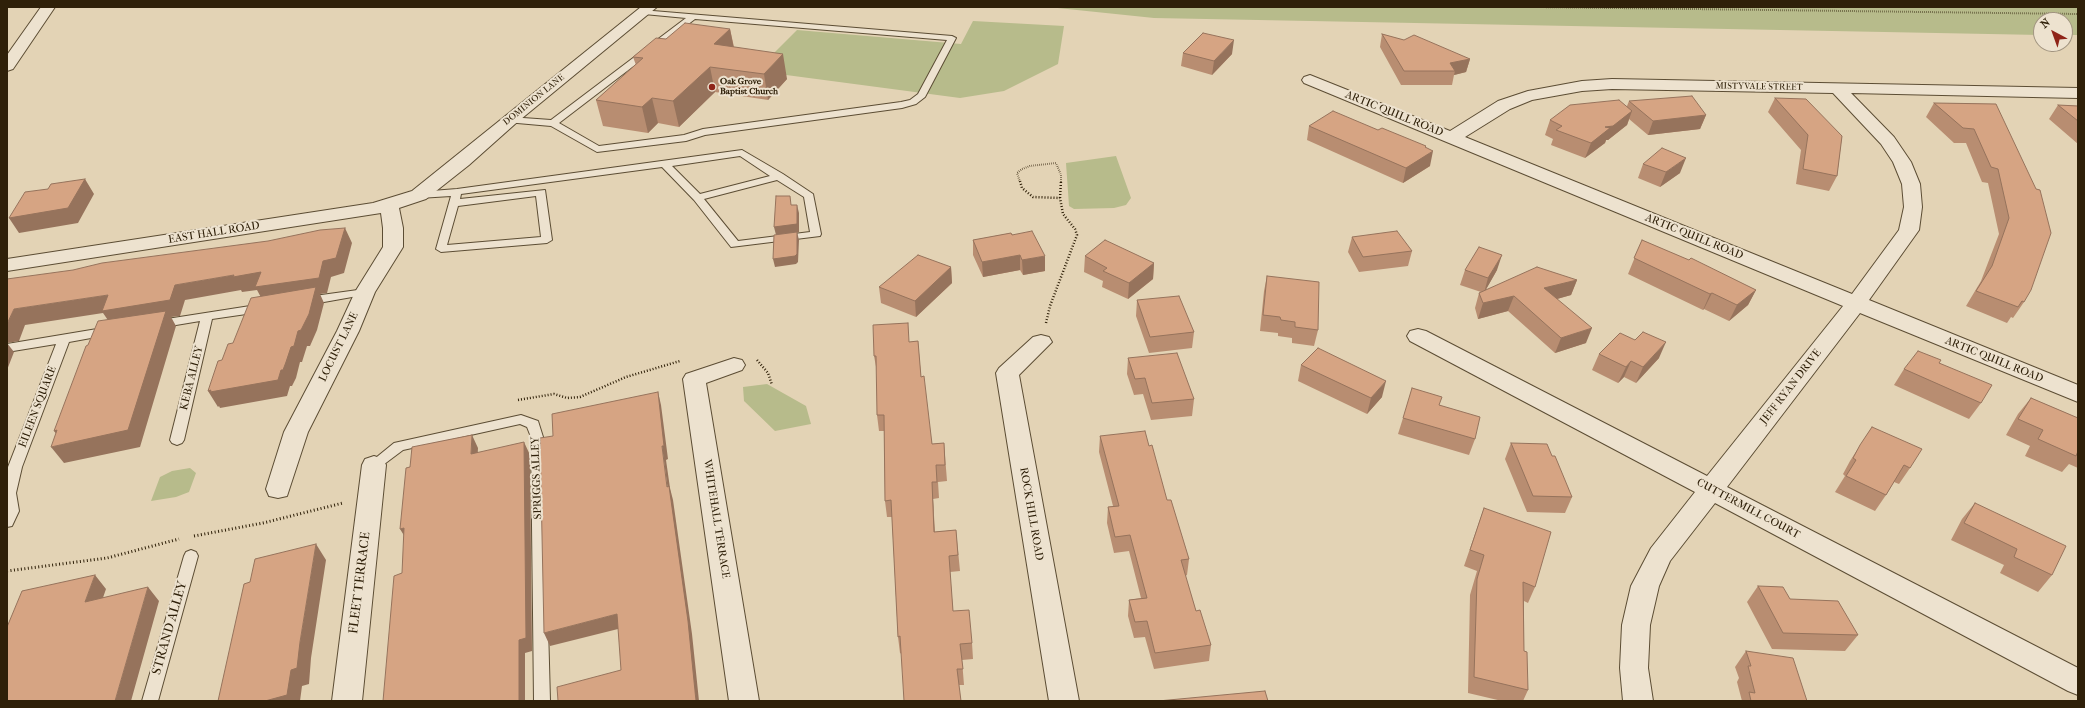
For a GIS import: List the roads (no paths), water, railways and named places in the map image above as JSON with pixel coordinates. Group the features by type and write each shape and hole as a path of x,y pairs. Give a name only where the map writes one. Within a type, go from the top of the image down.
{"street":[{"path":"8,63 33,31 48,7"},
{"name":"DOMINION LANE","path":"419,195 463,161 509,120 647,10"},
{"name":"ARTIC QUILL ROAD","path":"1310,80 2078,394"},
{"name":"MISTYVALE STREET","path":"1451,138 1504,105 1528,96 1582,86 1612,84 2078,93"},
{"name":"JEFF RYAN DRIVE","path":"1638,701 1634,668 1636,624 1645,586 1660,555 1856,303 1909,230 1913,207 1911,184 1902,162 1888,141 1837,88"},
{"name":"EAST HALL ROAD","path":"7,264 389,205 419,195"},
{"name":"LOCUST LANE","path":"278,489 296,432 345,337 365,292 393,247 393,228 389,205"},
{"name":"CUTTERMILL COURT","path":"1418,336 2078,682"},
{"name":"ROCK HILL ROAD","path":"1041,342 1007,374 1064,701"},
{"name":"WHITEHALL TERRACE","path":"744,362 694,379 744,701"},
{"name":"FLEET TERRACE","path":"347,701 374,465"}],"lane":[{"path":"509,120 553,123 597,149 686,138 703,132 902,105 913,102 922,96 952,38 694,16 647,10"},
{"path":"553,123 694,16"},
{"path":"419,195 458,192 742,153 809,196 816,234 735,245 698,198 665,164"},
{"path":"698,198 780,176"},
{"path":"454,203 541,192 547,240 440,249 454,203 458,192"},
{"path":"292,303 365,292"},
{"path":"146,326 276,306"},
{"name":"KEBA ALLEY","path":"177,440 207,316"},
{"path":"7,348 124,329"},
{"name":"EILEEN SQUARE","path":"7,522 12,511 9,493 15,467 64,338"},
{"name":"SPRIGGS ALLEY","path":"374,465 399,446 521,419 533,424 537,437 542,701"},
{"name":"STRAND ALLEY","path":"150,701 191,556"}],"place":[{"name":"Oak Grove Baptist Church","path":"712,87"}]}
